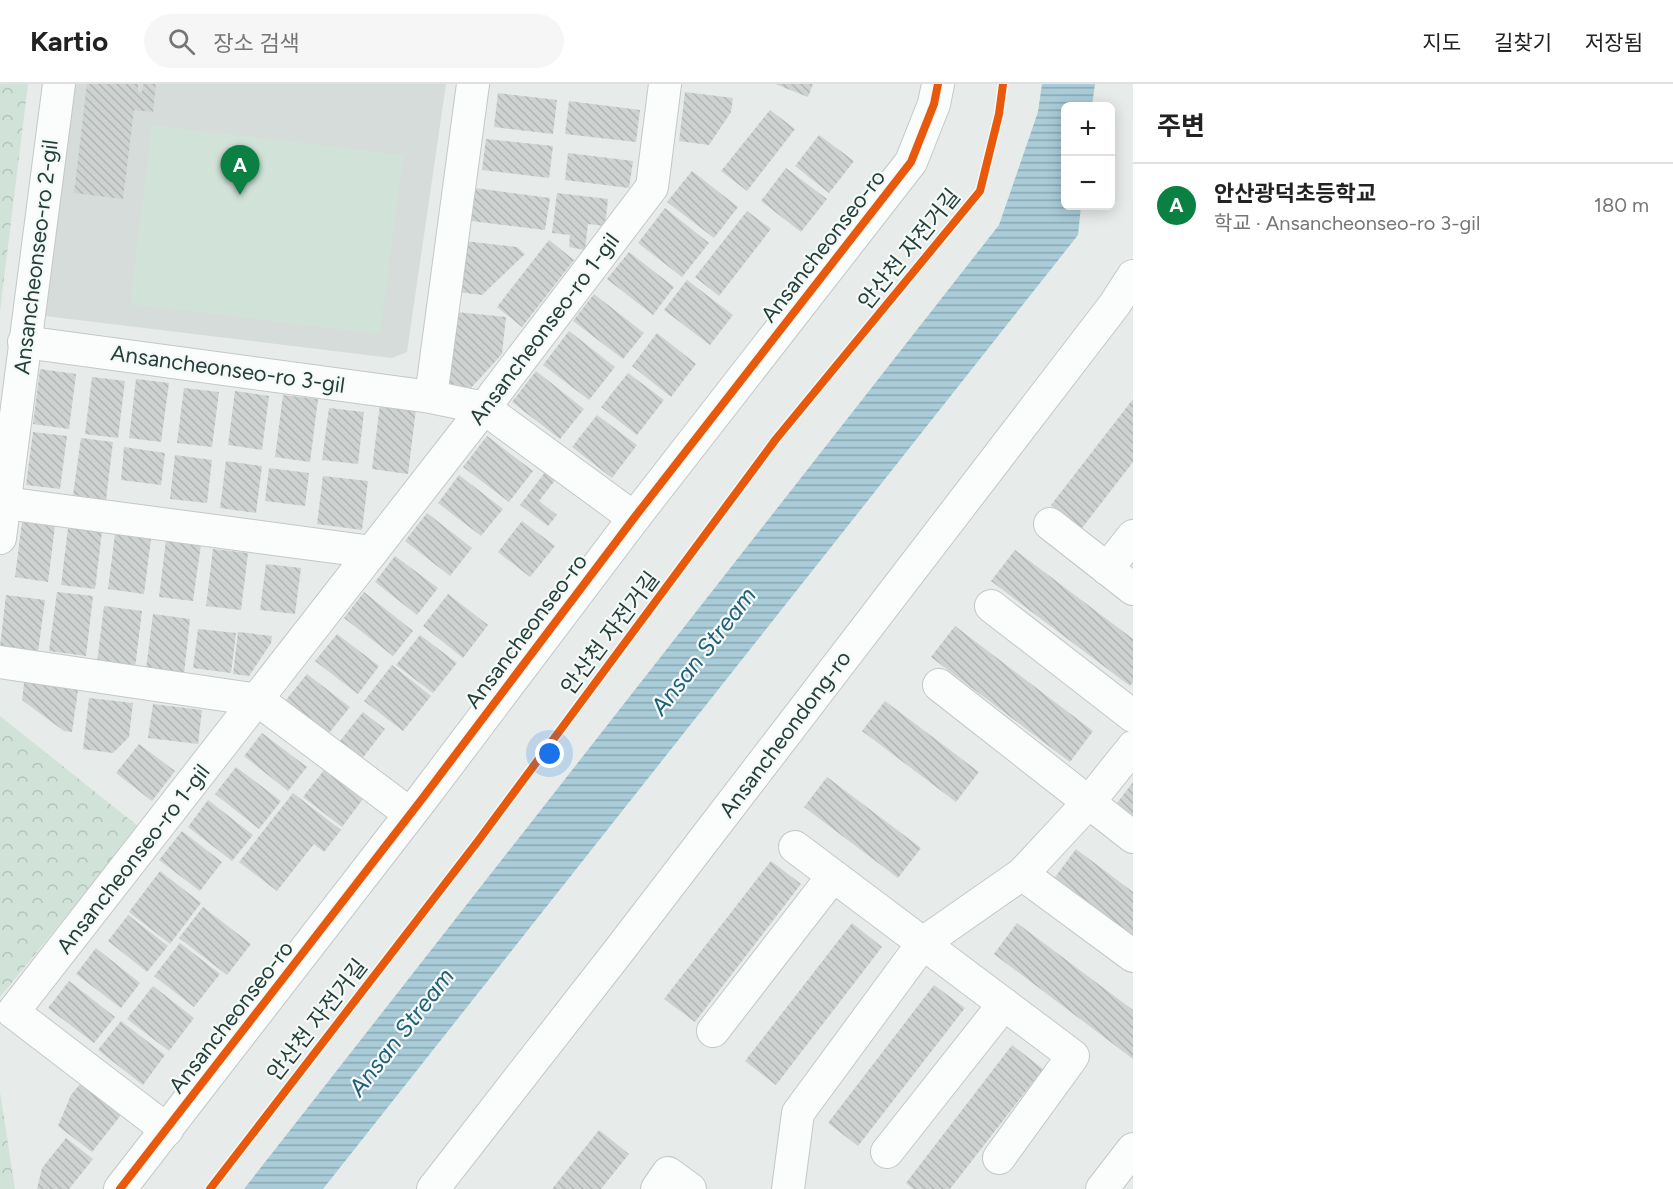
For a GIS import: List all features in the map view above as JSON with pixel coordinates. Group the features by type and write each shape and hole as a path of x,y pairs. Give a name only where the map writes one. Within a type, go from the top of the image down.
{"street":[{"name":"Ansancheonseo-ro 2-gil","path":"0,538 59,84"},
{"path":"431,397 473,84"},
{"name":"Ansancheonseo-ro 1-gil","path":"166,1130 13,1012 258,700 652,187 664,84"},
{"name":"Ansancheonseo-ro","path":"120,1189 410,814 634,518 911,162 934,104 938,84"},
{"name":"Ansancheondong-ro","path":"433,1189 955,512 1115,303 1133,276"},
{"name":"Ansancheonseo-ro 3-gil","path":"24,342 431,397 484,408 634,518"},
{"path":"5,503 372,552"},
{"path":"1050,524 1133,589"},
{"path":"1107,569 1133,536"},
{"path":"991,606 1133,716"},
{"path":"0,662 258,700 410,814"},
{"path":"939,685 1133,837"},
{"path":"788,1189 798,1113 923,943 1022,874 1089,802 1133,747"},
{"path":"795,847 1073,1056 999,1158"},
{"path":"1022,874 1133,956"},
{"path":"713,1031 833,876"},
{"path":"887,1152 1004,1004"},
{"path":"1102,1189 1133,1149"},
{"path":"657,1189 668,1173 690,1189"}],"shaded area":[{"path":"66,84 446,84 407,352 392,358 37,315"}],"green space":[{"path":"0,84 28,84 0,311"},
{"path":"152,125 403,155 380,334 130,304"},
{"path":"0,716 139,827 0,997"},
{"path":"0,1092 15,1189 0,1189"}],"water":[{"name":"Ansan Stream","path":"1042,84 1095,84 1093,102 1061,102 1061,210 1081,210 1078,235 323,1189 244,1189 999,225 1038,112"}],"building":[{"path":"87,84 138,84 138,92 142,92 143,84 156,84 153,112 134,110 123,199 74,193"},
{"path":"775,84 813,84 808,97"},
{"path":"685,92 733,98 731,112 709,145 679,141"},
{"path":"498,93 557,100 553,134 494,127"},
{"path":"569,101 640,110 636,142 565,134"},
{"path":"770,110 795,129 747,191 721,171"},
{"path":"819,135 854,161 829,193 795,166"},
{"path":"486,139 553,146 549,178 482,170"},
{"path":"568,153 633,161 629,188 565,180"},
{"path":"786,168 827,199 801,232 761,201"},
{"path":"692,171 738,207 714,238 667,202"},
{"path":"475,188 550,198 545,230 471,221"},
{"path":"557,193 608,199 605,226 588,224 585,250 569,247 570,235 552,233"},
{"path":"665,208 709,243 682,277 638,243"},
{"path":"747,211 771,229 719,296 695,277"},
{"path":"549,240 574,260 522,327 497,307"},
{"path":"464,241 517,247 525,254 482,295 457,292"},
{"path":"629,252 674,287 653,315 607,279"},
{"path":"687,280 733,315 710,345 664,310"},
{"path":"594,294 644,333 623,359 573,321"},
{"path":"456,312 506,317 502,354 471,388 446,385"},
{"path":"569,331 615,367 589,400 543,365"},
{"path":"657,333 696,364 671,397 632,366"},
{"path":"40,369 76,374 69,429 33,424"},
{"path":"536,371 584,409 560,439 512,402"},
{"path":"628,373 664,400 637,435 601,407"},
{"path":"92,377 125,381 118,438 85,434"},
{"path":"136,379 169,383 161,442 129,438"},
{"path":"184,388 219,392 212,447 177,443"},
{"path":"235,391 269,396 262,450 228,445"},
{"path":"283,395 318,399 310,462 275,457"},
{"path":"1133,399 1133,462 1082,528 1051,505"},
{"path":"380,404 416,409 408,474 372,469"},
{"path":"329,408 364,412 358,464 322,460"},
{"path":"597,415 637,445 612,478 572,447"},
{"path":"33,432 67,436 60,489 26,485"},
{"path":"487,436 533,471 509,502 463,467"},
{"path":"81,438 113,442 106,500 73,495"},
{"path":"124,447 165,453 161,485 121,480"},
{"path":"175,455 212,460 207,503 170,499"},
{"path":"226,461 262,466 256,513 220,508"},
{"path":"269,468 309,473 305,506 265,501"},
{"path":"546,471 556,479 539,501 557,515 548,526 520,505"},
{"path":"459,475 503,509 481,536 438,503"},
{"path":"323,476 368,481 362,530 317,524"},
{"path":"427,513 472,548 450,576 405,541"},
{"path":"522,521 555,546 530,577 498,552"},
{"path":"22,522 55,526 48,582 15,577"},
{"path":"68,528 102,532 95,589 61,585"},
{"path":"115,534 151,539 144,594 108,589"},
{"path":"166,540 201,544 193,601 159,597"},
{"path":"213,549 248,553 241,610 206,606"},
{"path":"1015,550 1133,639 1133,682 1130,686 991,581"},
{"path":"395,556 438,588 417,615 375,582"},
{"path":"266,564 301,568 295,614 260,610"},
{"path":"57,592 93,596 86,656 49,651"},
{"path":"364,592 413,631 393,656 344,618"},
{"path":"448,594 488,625 463,658 423,626"},
{"path":"6,595 45,600 38,652 0,647"},
{"path":"104,606 142,611 135,668 97,663"},
{"path":"153,614 190,619 184,674 146,669"},
{"path":"955,626 1093,731 1070,762 931,657"},
{"path":"198,629 236,633 231,673 193,668"},
{"path":"238,632 272,636 271,643 249,676 233,674"},
{"path":"337,634 379,666 358,694 315,661"},
{"path":"420,635 457,663 433,693 396,665"},
{"path":"392,665 431,696 403,731 364,701"},
{"path":"307,674 350,707 329,733 286,700"},
{"path":"25,676 79,683 72,732 64,731 22,700"},
{"path":"89,698 133,703 129,737 113,753 83,749"},
{"path":"885,701 979,772 956,802 862,731"},
{"path":"153,704 202,710 198,744 148,738"},
{"path":"363,712 385,729 358,764 336,746"},
{"path":"262,733 307,767 288,791 244,756"},
{"path":"139,744 175,771 152,801 116,773"},
{"path":"328,765 366,795 342,827 303,797"},
{"path":"236,767 281,801 259,829 215,794"},
{"path":"827,777 921,848 898,878 804,807"},
{"path":"1133,782 1133,816 1117,803"},
{"path":"293,793 341,830 324,852 314,844 277,891 239,862"},
{"path":"208,800 253,835 232,861 188,827"},
{"path":"182,831 222,862 200,891 159,860"},
{"path":"1076,849 1133,892 1133,940 1053,880"},
{"path":"771,861 801,884 695,1022 664,999"},
{"path":"160,871 201,903 170,944 129,912"},
{"path":"203,907 251,944 227,975 179,938"},
{"path":"128,915 168,946 147,972 108,941"},
{"path":"852,923 882,947 776,1085 745,1061"},
{"path":"1017,923 1133,1010 1133,1059 994,954"},
{"path":"180,943 220,974 194,1007 154,976"},
{"path":"96,948 140,983 121,1008 76,974"},
{"path":"69,981 115,1017 94,1043 48,1008"},
{"path":"934,985 965,1008 858,1146 828,1123"},
{"path":"153,986 194,1018 169,1051 127,1019"},
{"path":"121,1021 165,1055 143,1085 98,1050"},
{"path":"1012,1045 1043,1069 950,1189 913,1189 906,1183"},
{"path":"80,1084 121,1115 92,1152 58,1126 71,1095"},
{"path":"599,1130 629,1154 601,1189 552,1189"},
{"path":"66,1138 93,1159 69,1189 37,1189 42,1168"}],"cycle path":[{"path":"120,1189 422,799 634,518 911,162 934,104 938,84"},
{"name":"안산천 자전거길","path":"210,1189 478,841 776,439 980,191 999,114 1003,84"}],"place":[{"name":"안산광덕초등학교","path":"240,195"}]}
